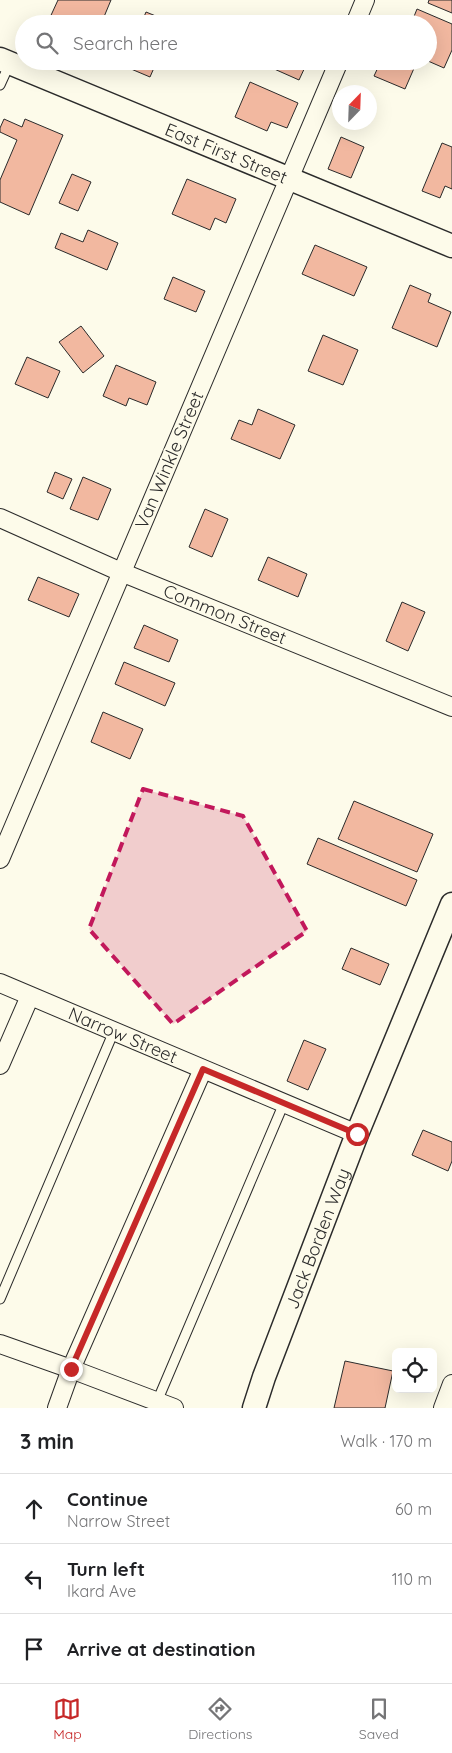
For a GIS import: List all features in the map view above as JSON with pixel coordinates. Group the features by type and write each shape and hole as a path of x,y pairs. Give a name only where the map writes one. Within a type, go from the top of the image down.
{"street":[{"path":"359,15 365,0"},
{"name":"East First Street","path":"27,70 452,246"},
{"name":"Van Winkle Street","path":"0,859 335,70"},
{"name":"Common Street","path":"0,518 121,572 452,707"},
{"name":"Jack Borden Way","path":"254,1408 357,1134 452,904"},
{"name":"Narrow Street","path":"0,983 357,1134"},
{"path":"0,1065 30,996"},
{"path":"57,1408 71,1369 203,1069"},
{"path":"0,1344 71,1369 156,1405 174,1408"},
{"path":"443,1408 452,1384"}],"lane":[{"path":"0,85 5,61"},
{"path":"0,1299 114,1032"},
{"path":"156,1405 284,1103"}],"highlighted area":[{"path":"143,789 243,816 307,931 173,1024 89,929"}],"building":[{"path":"58,0 111,0 105,15 51,15"},
{"path":"429,0 452,0 452,13 428,3"},
{"path":"417,9 431,15 415,15"},
{"path":"437,18 452,24 452,50 444,68 437,65"},
{"path":"133,70 153,70 150,77"},
{"path":"276,70 304,70 299,80"},
{"path":"377,70 413,70 405,89 374,76"},
{"path":"250,82 298,103 287,128 271,122 267,131 235,117"},
{"path":"4,119 22,127 25,119 63,135 29,215 0,202 0,180 17,140 0,132"},
{"path":"341,137 364,147 351,178 328,169"},
{"path":"442,143 452,147 452,189 445,186 440,198 422,191"},
{"path":"72,174 91,182 78,211 59,203"},
{"path":"187,179 236,199 226,223 215,218 210,230 172,214"},
{"path":"88,230 118,243 107,270 55,248 61,233 83,242"},
{"path":"315,245 367,267 354,296 302,274"},
{"path":"173,277 205,291 196,312 164,299"},
{"path":"410,285 431,294 428,302 451,312 437,347 392,328"},
{"path":"81,326 104,356 83,373 59,342"},
{"path":"323,335 358,350 343,385 308,371"},
{"path":"27,357 60,371 48,398 15,384"},
{"path":"116,365 156,382 147,405 129,398 126,406 103,396"},
{"path":"258,409 295,425 280,459 231,439 239,420 252,425"},
{"path":"55,472 72,479 63,499 47,492"},
{"path":"83,477 111,489 98,520 70,509"},
{"path":"205,509 228,519 212,557 189,547"},
{"path":"268,557 307,574 298,597 258,580"},
{"path":"38,577 79,594 69,617 28,600"},
{"path":"402,602 425,612 408,651 386,641"},
{"path":"144,625 178,640 169,662 134,648"},
{"path":"124,662 175,683 165,706 115,684"},
{"path":"103,712 143,729 130,759 91,742"},
{"path":"354,801 433,834 417,872 338,839"},
{"path":"318,838 417,880 406,906 307,864"},
{"path":"351,948 389,964 380,985 342,969"},
{"path":"304,1040 326,1049 308,1090 287,1081"},
{"path":"423,1130 452,1142 452,1161 448,1171 412,1155"},
{"path":"345,1361 392,1371 385,1408 334,1408"}],"route":[{"path":"71,1369 203,1069 357,1134"}]}
